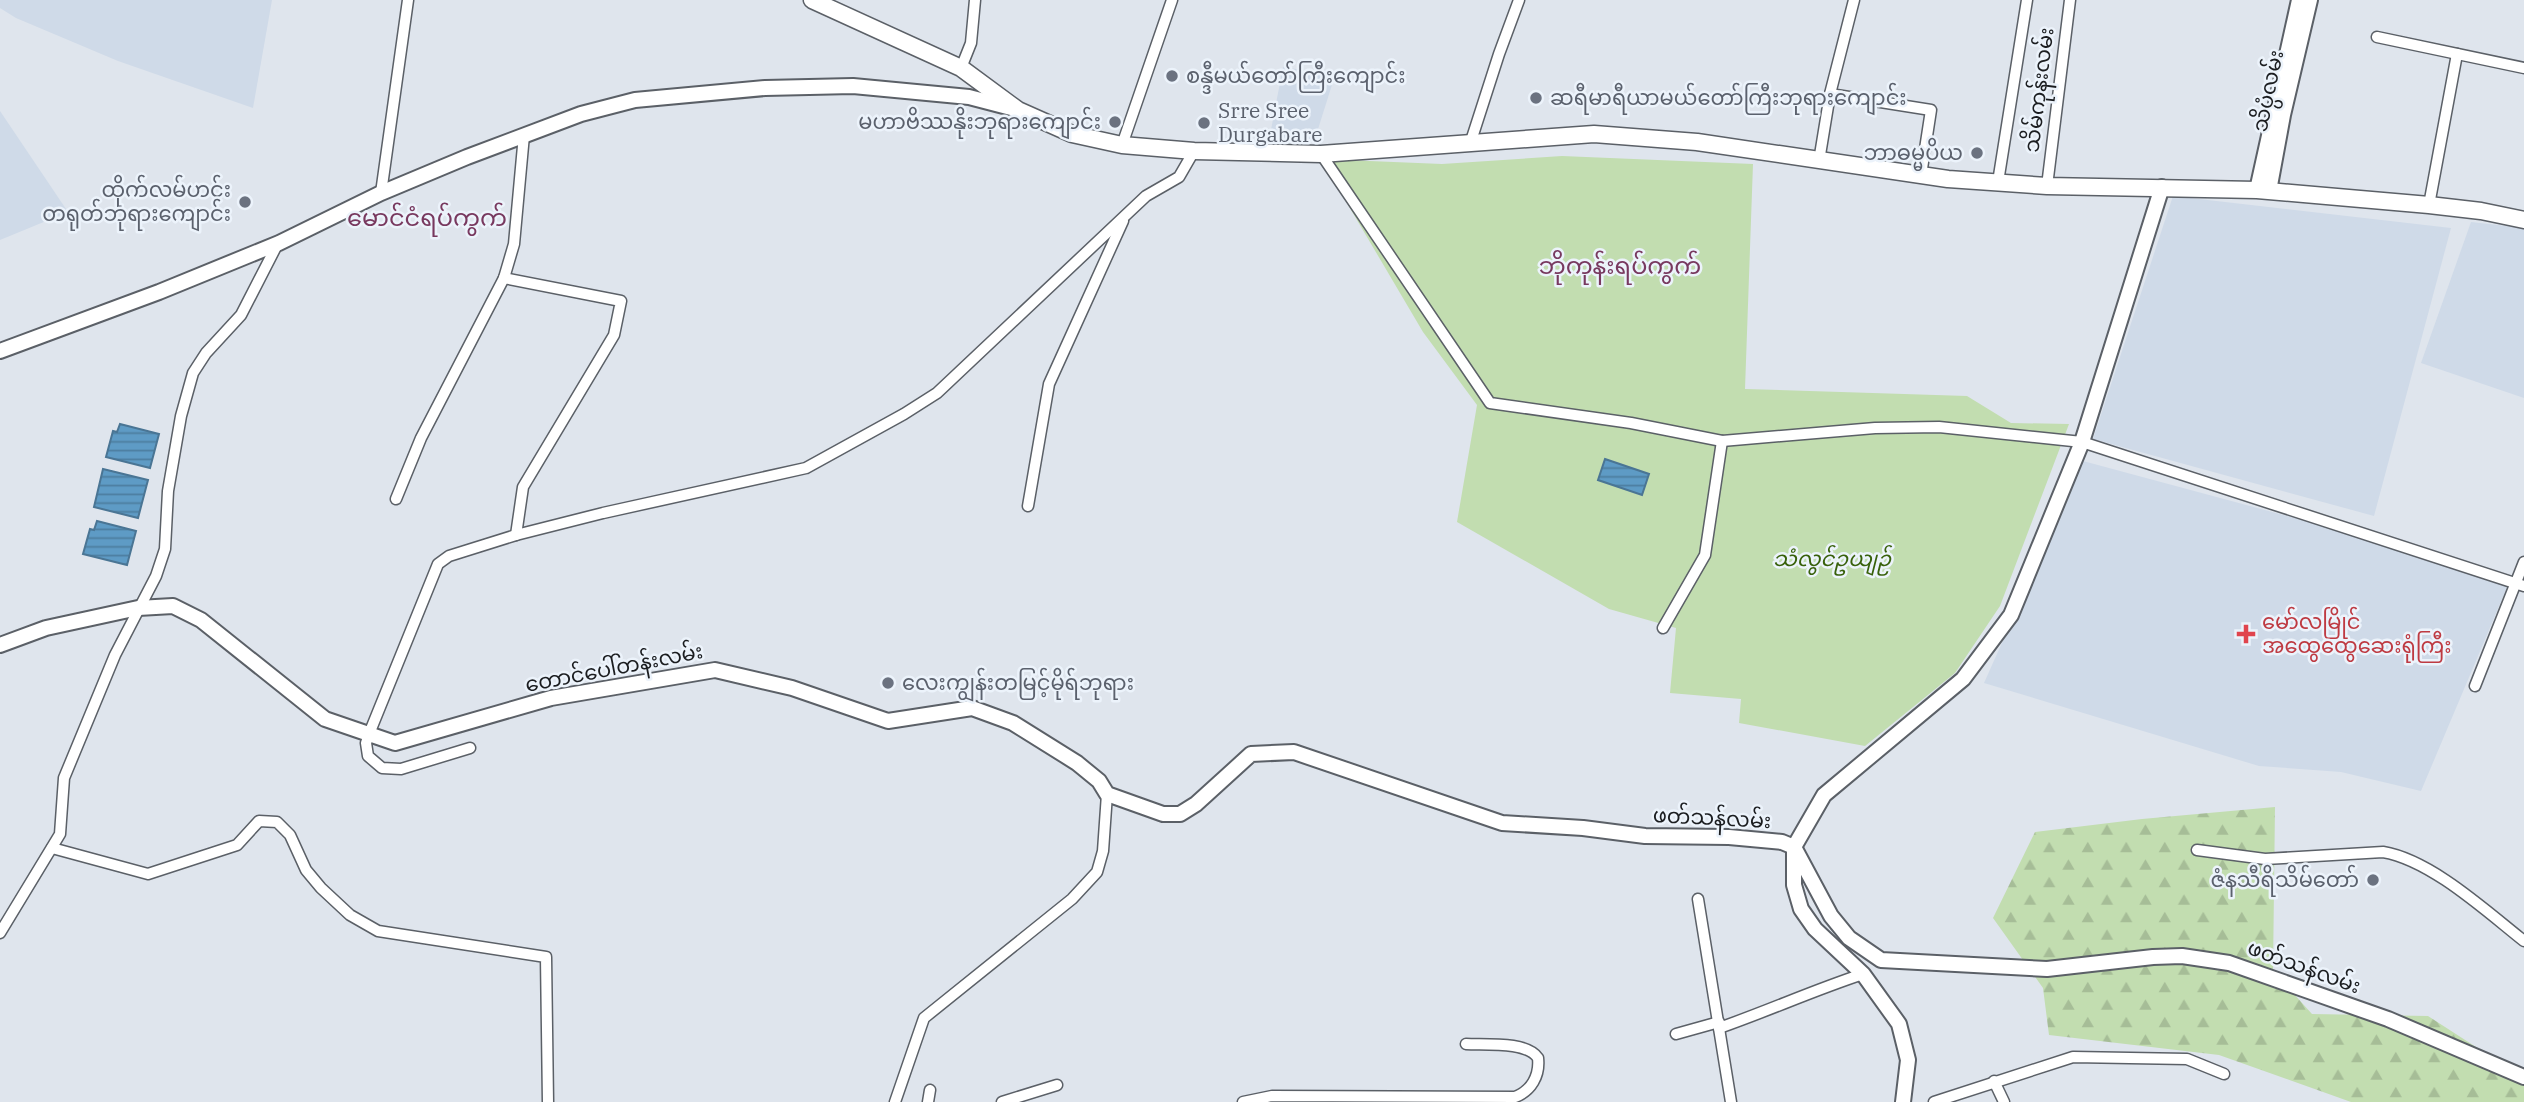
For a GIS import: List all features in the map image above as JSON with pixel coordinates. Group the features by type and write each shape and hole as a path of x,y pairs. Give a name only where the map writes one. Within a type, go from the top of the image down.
{"main road":[{"path":"812,0 961,68 1018,110 1072,134 1122,145 1194,151 1321,154 1594,134 1697,142 1921,175 2047,186 2263,190 2429,205 2481,211 2524,220"}],"street":[{"path":"381,193 408,0"},
{"path":"961,68 971,43 975,0"},
{"path":"1122,145 1171,0"},
{"path":"1470,145 1519,0"},
{"path":"1819,161 1830,94 1854,0"},
{"path":"1998,181 2027,0"},
{"name":"သိမ်ကုန်းလမ်း","path":"2047,186 2070,0"},
{"name":"သိပ္ပံလမ်း","path":"2263,190 2299,0"},
{"name":"သိပ္ပံလမ်း","path":"2263,190 2311,0"},
{"path":"2377,37 2524,68"},
{"path":"2429,205 2457,54"},
{"path":"0,351 159,292 279,243 381,193 524,135 581,114 635,100 765,88 853,86 969,97 1018,110"},
{"path":"1830,94 1931,110 1921,175"},
{"path":"396,499 421,438 504,278 514,244 524,135"},
{"path":"470,748 401,769 382,768 368,756 366,743 369,734 438,564 449,556 516,535 806,468 937,393 1082,253 1146,196 1179,177 1194,151"},
{"path":"1321,154 1490,403 1722,441 1875,428 1939,427 2082,442 2520,585"},
{"path":"1903,1102 1908,1060 1899,1024 1863,974 1815,929 1801,908 1794,884 1794,847 1824,795 1963,679 2011,615 2082,442 2162,187"},
{"path":"1028,506 1049,383 1125,217"},
{"path":"0,933 60,834 64,778 115,655 156,576 165,549 168,491 181,416 193,373 206,353 242,314 279,243"},
{"path":"504,278 621,301 614,335 523,487 516,535"},
{"path":"1663,628 1705,555 1722,441"},
{"path":"2475,686 2520,585 2524,562"},
{"name":"တောင်ပေါ်တန်းလမ်း","path":"0,645 46,628 138,608 173,607 201,620 325,719 395,743 551,698 715,670 792,688 888,721 972,708 1013,723 1077,763 1099,782 1107,793"},
{"name":"ဖတ်သန်လမ်း","path":"1107,793 1163,814 1180,814 1196,804 1251,754 1294,752 1502,823 1583,828 1645,836 1729,837 1782,842 1794,847 1832,916 1849,938 1881,960 2047,969 2182,956 2229,963 2388,1019 2524,1077"},
{"path":"895,1102 924,1018 1072,899 1097,872 1103,851 1107,793"},
{"path":"52,848 148,874 237,845 259,821 277,822 290,835 306,870 321,888 350,915 378,931 547,957 548,1102"},
{"path":"2197,850 2265,859 2383,852 2395,854 2410,859 2435,874 2524,942"},
{"path":"1698,899 1731,1102"},
{"path":"1676,1034 1759,1014 1822,987 1863,974"},
{"path":"1243,1102 1272,1099 1515,1097 1527,1091 1533,1083 1539,1064 1536,1054 1531,1051 1510,1046 1466,1044"},
{"path":"1934,1102 2073,1057 2187,1059 2224,1073"},
{"path":"1994,1081 2004,1102"},
{"path":"1002,1102 1057,1085"},
{"path":"928,1102 930,1090"}],"shaded area":[{"path":"0,0 272,0 253,108 118,61 16,18 0,8"},
{"path":"1283,67 1335,75 1314,142 1270,135"},
{"path":"0,111 68,212 0,240"},
{"path":"2173,196 2451,228 2374,516 2093,439"},
{"path":"2471,222 2524,228 2524,398 2421,363"},
{"name":"မော်လမြိုင် အထွေထွေဆေးရုံကြီး","path":"2083,461 2313,523 2508,585 2421,791 2341,772 2259,766 1984,683"}],"green space":[{"name":"သံလွင်ဥယျဉ်","path":"1562,156 1753,164 1745,389 1967,396 2011,423 2069,424 2000,606 1955,673 1865,746 1739,723 1741,699 1670,693 1676,628 1609,609 1457,522 1477,405 1423,332 1321,159 1442,164"},
{"path":"2275,807 2273,971 2312,1014 2428,1016 2524,1078 2524,1102 2351,1102 2219,1055 2049,1035 2043,988 1993,918 2035,832"}],"water":[{"path":"120,424 159,434 150,468 106,457 113,431 117,432"},
{"path":"1605,459 1649,474 1642,495 1598,480"},
{"path":"103,469 148,480 138,518 94,507"},
{"path":"97,521 136,531 127,565 83,554 90,529 94,530"}],"place":[{"name":"စန္ဒီမယ်တော်ကြီးကျောင်း","path":"1172,76"},
{"name":"ဆရီမာရီယာမယ်တော်ကြီးဘုရားကျောင်း","path":"1536,98"},
{"name":"မဟာဗိဿနိုးဘုရားကျောင်း","path":"1115,122"},
{"name":"Srre Sree Durgabare","path":"1204,123"},
{"name":"ဘာဓမ္မပိယ","path":"1977,153"},
{"name":"ထိုက်လမ်ဟင်း တရုတ်ဘုရားကျောင်း","path":"245,202"},
{"name":"မော်လမြိုင် အထွေထွေဆေးရုံကြီး","path":"2246,634"},
{"name":"လေးကျွန်းတမြင့်မိုရ်ဘုရား","path":"888,683"},
{"name":"ဇံနသီရိသိမ်တော်","path":"2373,880"}],"district":[{"name":"မောင်ငံရပ်ကွက်","path":"427,218"},
{"name":"ဘိုကုန်းရပ်ကွက်","path":"1620,266"}]}
